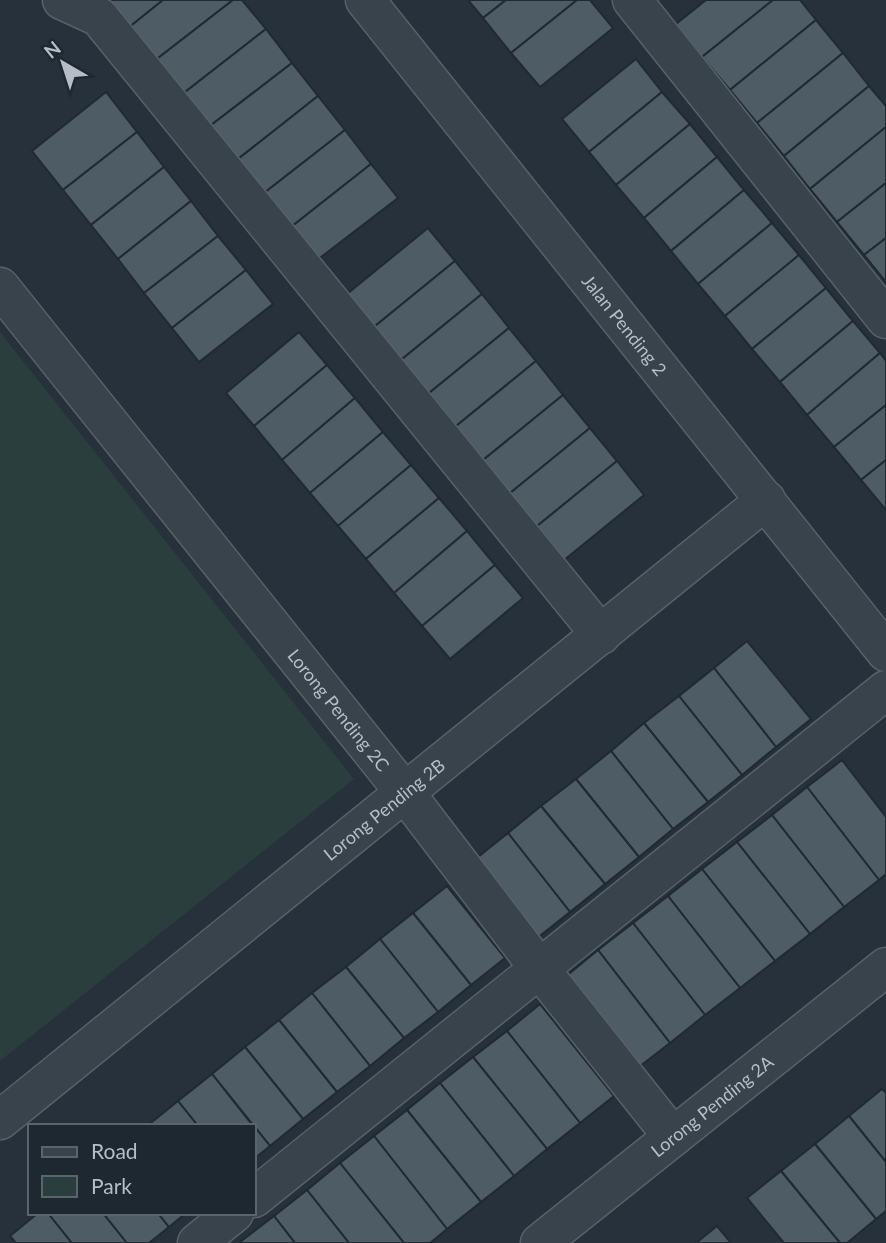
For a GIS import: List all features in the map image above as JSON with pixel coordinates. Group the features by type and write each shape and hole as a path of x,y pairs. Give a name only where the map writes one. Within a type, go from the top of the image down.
{"street":[{"path":"62,0 99,18 601,635"},
{"name":"Jalan Pending 2","path":"365,0 886,652"},
{"path":"632,0 886,319"},
{"name":"Lorong Pending 2C","path":"0,287 405,793 673,1137"},
{"name":"Lorong Pending 2B","path":"0,1120 766,500"},
{"path":"256,1196 886,690"},
{"name":"Lorong Pending 2A","path":"540,1243 886,967"},
{"path":"197,1243 232,1215"}],"green space":[{"path":"0,332 354,779 0,1061"}],"building":[{"path":"104,0 163,0 127,29"},
{"path":"163,0 233,0 153,62 127,29"},
{"path":"233,0 242,0 266,29 180,96 153,62"},
{"path":"468,0 506,0 483,18"},
{"path":"506,0 577,0 511,53 483,18"},
{"path":"577,0 590,0 613,28 540,87 511,53"},
{"path":"706,0 773,0 702,57 676,24"},
{"path":"773,0 800,0 816,20 730,90 702,57"},
{"path":"816,20 843,53 757,123 730,90"},
{"path":"266,29 292,63 206,129 180,96"},
{"path":"843,53 869,86 784,156 757,123"},
{"path":"636,59 662,92 589,152 562,119"},
{"path":"292,63 318,96 233,163 206,129"},
{"path":"869,86 886,106 886,127 810,189 784,156"},
{"path":"106,92 137,132 63,190 32,151"},
{"path":"662,92 690,124 616,185 589,152"},
{"path":"318,96 345,130 259,197 233,163"},
{"path":"690,124 717,157 644,218 616,185"},
{"path":"886,127 886,183 837,222 810,189"},
{"path":"345,130 371,164 286,231 259,197"},
{"path":"137,132 164,167 91,225 63,190"},
{"path":"717,157 744,190 671,251 644,218"},
{"path":"371,164 398,198 312,264 286,231"},
{"path":"164,167 191,201 118,259 91,225"},
{"path":"886,183 886,238 864,255 837,222"},
{"path":"744,190 772,223 698,284 671,251"},
{"path":"191,201 218,236 144,293 118,259"},
{"path":"772,223 799,255 725,316 698,284"},
{"path":"428,228 455,261 369,331 342,298"},
{"path":"218,236 246,270 172,328 144,293"},
{"path":"886,238 886,282 864,255"},
{"path":"799,255 826,288 752,349 725,316"},
{"path":"455,261 482,294 396,364 369,331"},
{"path":"246,270 273,304 199,362 172,328"},
{"path":"826,288 853,321 780,382 752,349"},
{"path":"482,294 509,328 423,398 396,364"},
{"path":"853,321 880,353 807,415 780,382"},
{"path":"509,328 536,361 450,431 423,398"},
{"path":"299,332 327,365 254,426 226,393"},
{"path":"880,353 886,361 886,405 834,447 807,415"},
{"path":"536,361 563,395 477,465 450,431"},
{"path":"327,365 355,398 282,460 254,426"},
{"path":"563,395 590,428 504,498 477,465"},
{"path":"355,398 383,432 310,493 282,460"},
{"path":"886,405 886,460 861,480 834,447"},
{"path":"590,428 617,461 531,531 504,498"},
{"path":"383,432 411,465 338,526 310,493"},
{"path":"886,460 886,510 861,480"},
{"path":"617,461 644,495 558,565 531,531"},
{"path":"411,465 439,498 366,559 338,526"},
{"path":"439,498 467,531 394,593 366,559"},
{"path":"467,531 495,565 422,626 394,593"},
{"path":"495,565 523,598 450,659 422,626"},
{"path":"747,641 811,719 776,747 714,668"},
{"path":"714,668 776,747 742,775 679,696"},
{"path":"679,696 742,775 708,802 644,723"},
{"path":"644,723 708,802 673,829 611,751"},
{"path":"611,751 673,829 639,857 576,779"},
{"path":"842,760 886,817 886,874 879,880 807,787"},
{"path":"576,779 639,857 605,884 541,806"},
{"path":"807,787 879,880 844,907 772,815"},
{"path":"541,806 605,884 570,912 508,833"},
{"path":"772,815 844,907 810,934 737,842"},
{"path":"508,833 570,912 536,939 473,861"},
{"path":"737,842 810,934 775,961 702,869"},
{"path":"702,869 775,961 740,988 668,896"},
{"path":"447,886 505,958 471,985 413,913"},
{"path":"668,896 740,988 705,1015 633,923"},
{"path":"413,913 471,985 438,1012 380,939"},
{"path":"633,923 705,1015 670,1043 598,950"},
{"path":"380,939 438,1012 404,1038 346,967"},
{"path":"598,950 670,1043 635,1070 564,978"},
{"path":"346,967 404,1038 370,1066 312,993"},
{"path":"312,993 370,1066 337,1092 279,1020"},
{"path":"540,1004 614,1096 580,1123 507,1031"},
{"path":"279,1020 337,1092 303,1119 245,1047"},
{"path":"507,1031 580,1123 547,1149 473,1057"},
{"path":"245,1047 303,1119 270,1146 256,1129 256,1124 252,1124 212,1074"},
{"path":"473,1057 547,1149 514,1176 440,1083"},
{"path":"212,1074 251,1124 196,1124 178,1101"},
{"path":"440,1083 514,1176 481,1202 407,1110"},
{"path":"882,1089 886,1093 886,1162 849,1116"},
{"path":"178,1101 196,1124 149,1124"},
{"path":"407,1110 481,1202 447,1229 374,1136"},
{"path":"849,1116 886,1162 886,1211 876,1219 815,1144"},
{"path":"256,1128 270,1146 256,1157"},
{"path":"374,1136 447,1229 430,1243 404,1243 340,1163"},
{"path":"815,1144 876,1219 847,1243 840,1243 781,1171"},
{"path":"340,1163 404,1243 349,1243 307,1190"},
{"path":"781,1171 840,1243 784,1243 747,1198"},
{"path":"307,1190 349,1243 295,1243 274,1216"},
{"path":"36,1215 50,1215 72,1243 16,1243 10,1236"},
{"path":"50,1215 105,1215 127,1243 72,1243"},
{"path":"105,1215 160,1215 169,1227 149,1243 127,1243"},
{"path":"160,1215 184,1215 169,1227"},
{"path":"274,1216 295,1243 240,1242"},
{"path":"717,1226 731,1243 696,1243"}]}
